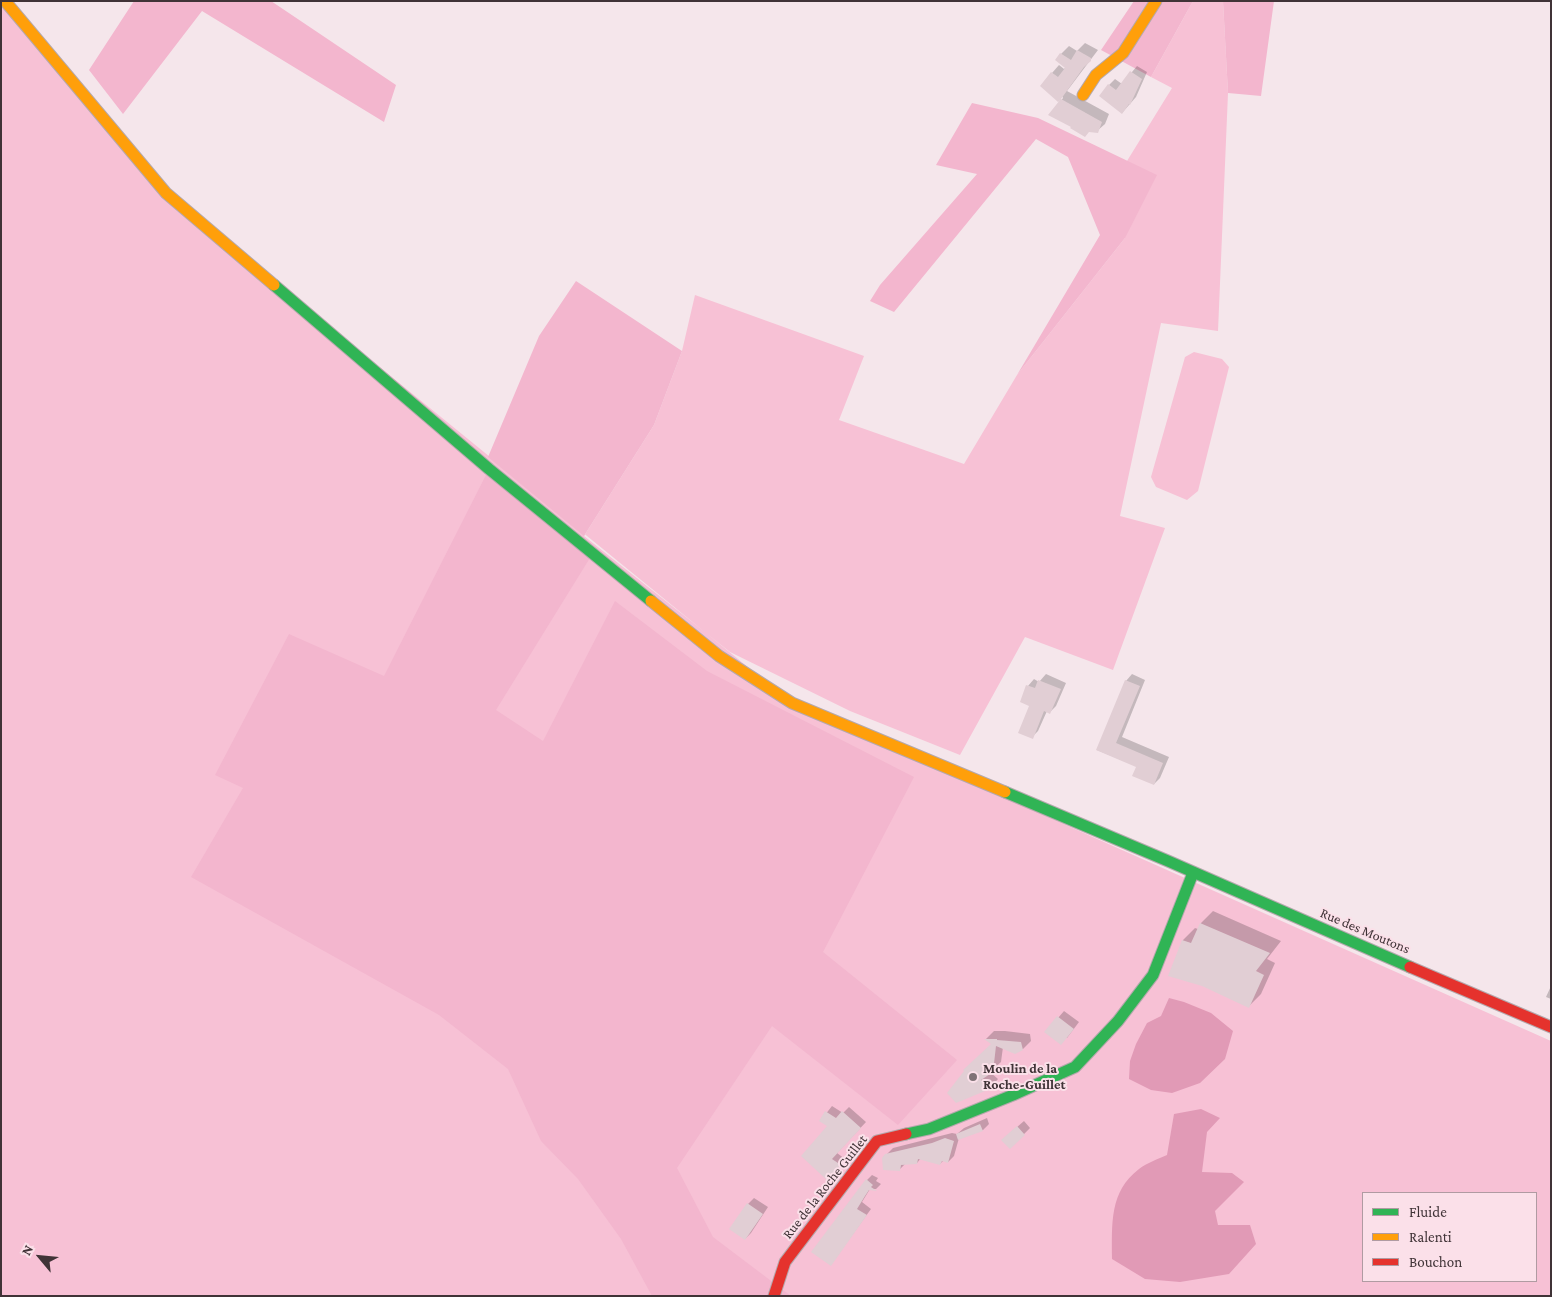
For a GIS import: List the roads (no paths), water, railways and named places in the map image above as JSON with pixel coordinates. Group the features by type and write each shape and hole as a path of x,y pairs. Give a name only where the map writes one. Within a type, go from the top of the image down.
{"street":[{"name":"Rue des Moutons","path":"6,1 166,193 489,469 719,656 792,704 1168,861 1551,1027"},
{"path":"1083,95 1096,75 1123,54 1156,1"},
{"name":"Rue de la Roche Guillet","path":"774,1296 785,1262 877,1141 929,1129 1013,1095 1075,1067 1118,1021 1153,974 1193,873"}],"place":[{"name":"Moulin de la Roche-Guillet","path":"973,1077"}]}
